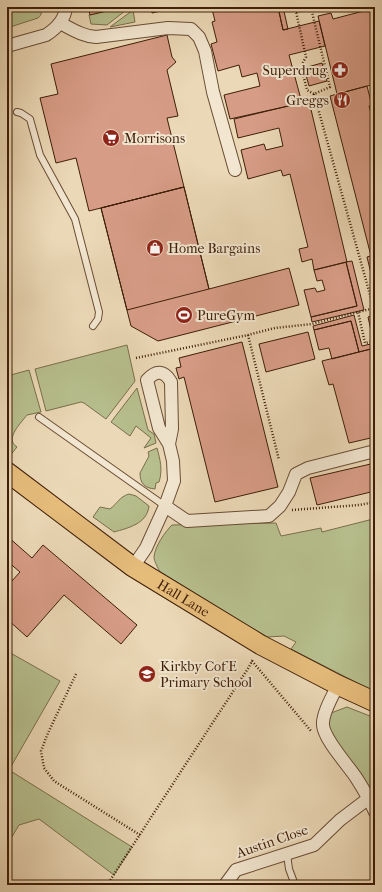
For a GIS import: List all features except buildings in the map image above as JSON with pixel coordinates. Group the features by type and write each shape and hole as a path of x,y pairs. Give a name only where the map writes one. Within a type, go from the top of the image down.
{"main road":[{"name":"Hall Lane","path":"7,472 133,567 261,645 338,685 375,702"}],"street":[{"path":"7,46 46,35 60,23 64,16 66,7"},
{"path":"60,23 88,37 168,28 191,29 199,37 204,51 213,92 235,170"},
{"path":"133,567 146,548 165,506 174,481 173,461 169,444 159,428 147,380 152,374 160,372 167,376 171,382 172,429 169,444"},
{"path":"165,506 187,521 269,516 280,506 289,492 296,474 308,468 375,451"},
{"path":"338,685 324,716 323,725 330,742 357,778 369,798 375,812"},
{"name":"Austin Close","path":"225,885 236,870 314,845 340,820 369,798"}],"lane":[{"path":"17,112 30,119 40,155 75,219 99,312 98,320 93,326"},
{"path":"39,417 165,506"},
{"path":"287,854 289,869 295,885"}],"path":[{"path":"136,358 275,328 312,324 374,309 314,94 307,90 301,66 306,58 295,7"},
{"path":"296,12 312,7 313,22 330,87 314,94"},
{"path":"358,312 365,343 375,341"},
{"path":"248,335 279,460"},
{"path":"275,512 359,505 375,502"},
{"path":"107,885 249,667 261,645"},
{"path":"252,661 312,732"},
{"path":"76,674 40,751 44,768 54,782 140,835"}],"green space":[{"path":"13,7 38,7 41,10 41,14 38,18 7,28 7,15"},
{"path":"123,7 130,7 107,25 91,24 89,15"},
{"path":"133,10 135,22 110,27"},
{"path":"127,345 135,381 106,419 81,402 46,411 35,369"},
{"path":"29,370 41,412 27,415 15,431 12,440 13,444 17,447 9,457 7,455 7,376"},
{"path":"137,388 148,430 154,434 156,443 144,448 151,438 136,426 130,436 111,422"},
{"path":"157,448 161,473 159,482 156,483 155,489 143,484 140,473 149,456 148,452"},
{"path":"129,494 136,496 149,506 145,517 141,521 125,529 114,532 93,517 100,507 110,509 121,498"},
{"path":"373,516 375,516 375,692 291,649 296,642 284,636 267,637 160,572 154,559 158,544 163,535 172,525 276,523 281,536 321,528 322,532 373,519"},
{"path":"7,651 60,681 9,770 132,847 114,875 39,819 19,825 7,845"},
{"path":"347,707 375,718 375,803 327,728 331,713"}],"place":[{"name":"Superdrug","path":"340,70"},
{"name":"Greggs","path":"342,100"},
{"name":"Morrisons","path":"111,138"},
{"name":"Home Bargains","path":"155,248"},
{"name":"PureGym","path":"184,315"},
{"name":"Kirkby CofE Primary School","path":"147,674"}]}
